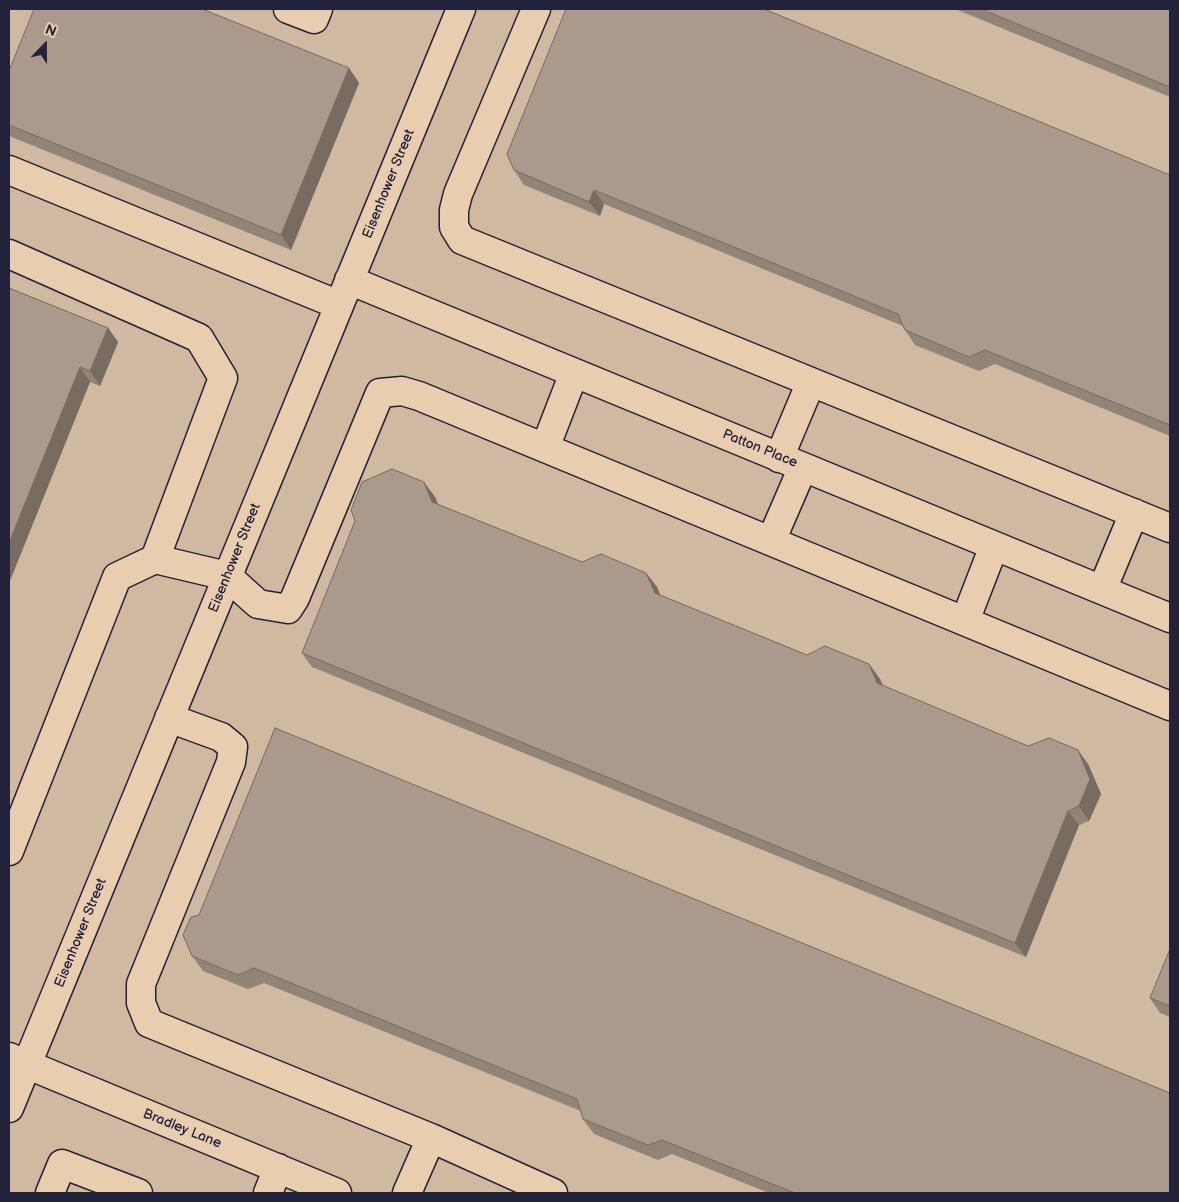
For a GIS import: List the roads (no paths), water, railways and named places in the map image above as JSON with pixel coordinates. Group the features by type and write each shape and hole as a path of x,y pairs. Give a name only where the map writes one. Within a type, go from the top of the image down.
{"street":[{"path":"288,9 314,19 318,9"},
{"name":"Eisenhower Street","path":"9,1108 18,1061 169,718 461,9"},
{"path":"536,9 458,194 454,210 454,227 462,240 1170,528"},
{"name":"Patton Place","path":"9,170 344,292 574,373 1170,618"},
{"path":"9,254 200,338 223,378 155,559"},
{"path":"545,448 574,373"},
{"path":"771,541 811,382"},
{"path":"9,851 117,577 155,559 227,576 258,604 288,608 295,598 380,393 402,391 419,396 1170,706"},
{"path":"1102,590 1134,513"},
{"path":"965,621 994,546"},
{"path":"169,718 221,737 233,747 231,762 141,984 141,1003 149,1023 431,1138 553,1193"},
{"name":"Bradley Lane","path":"18,1061 338,1193"},
{"path":"408,1193 431,1138"},
{"path":"50,1193 62,1164 138,1193"},
{"path":"268,1193 278,1168"}]}
